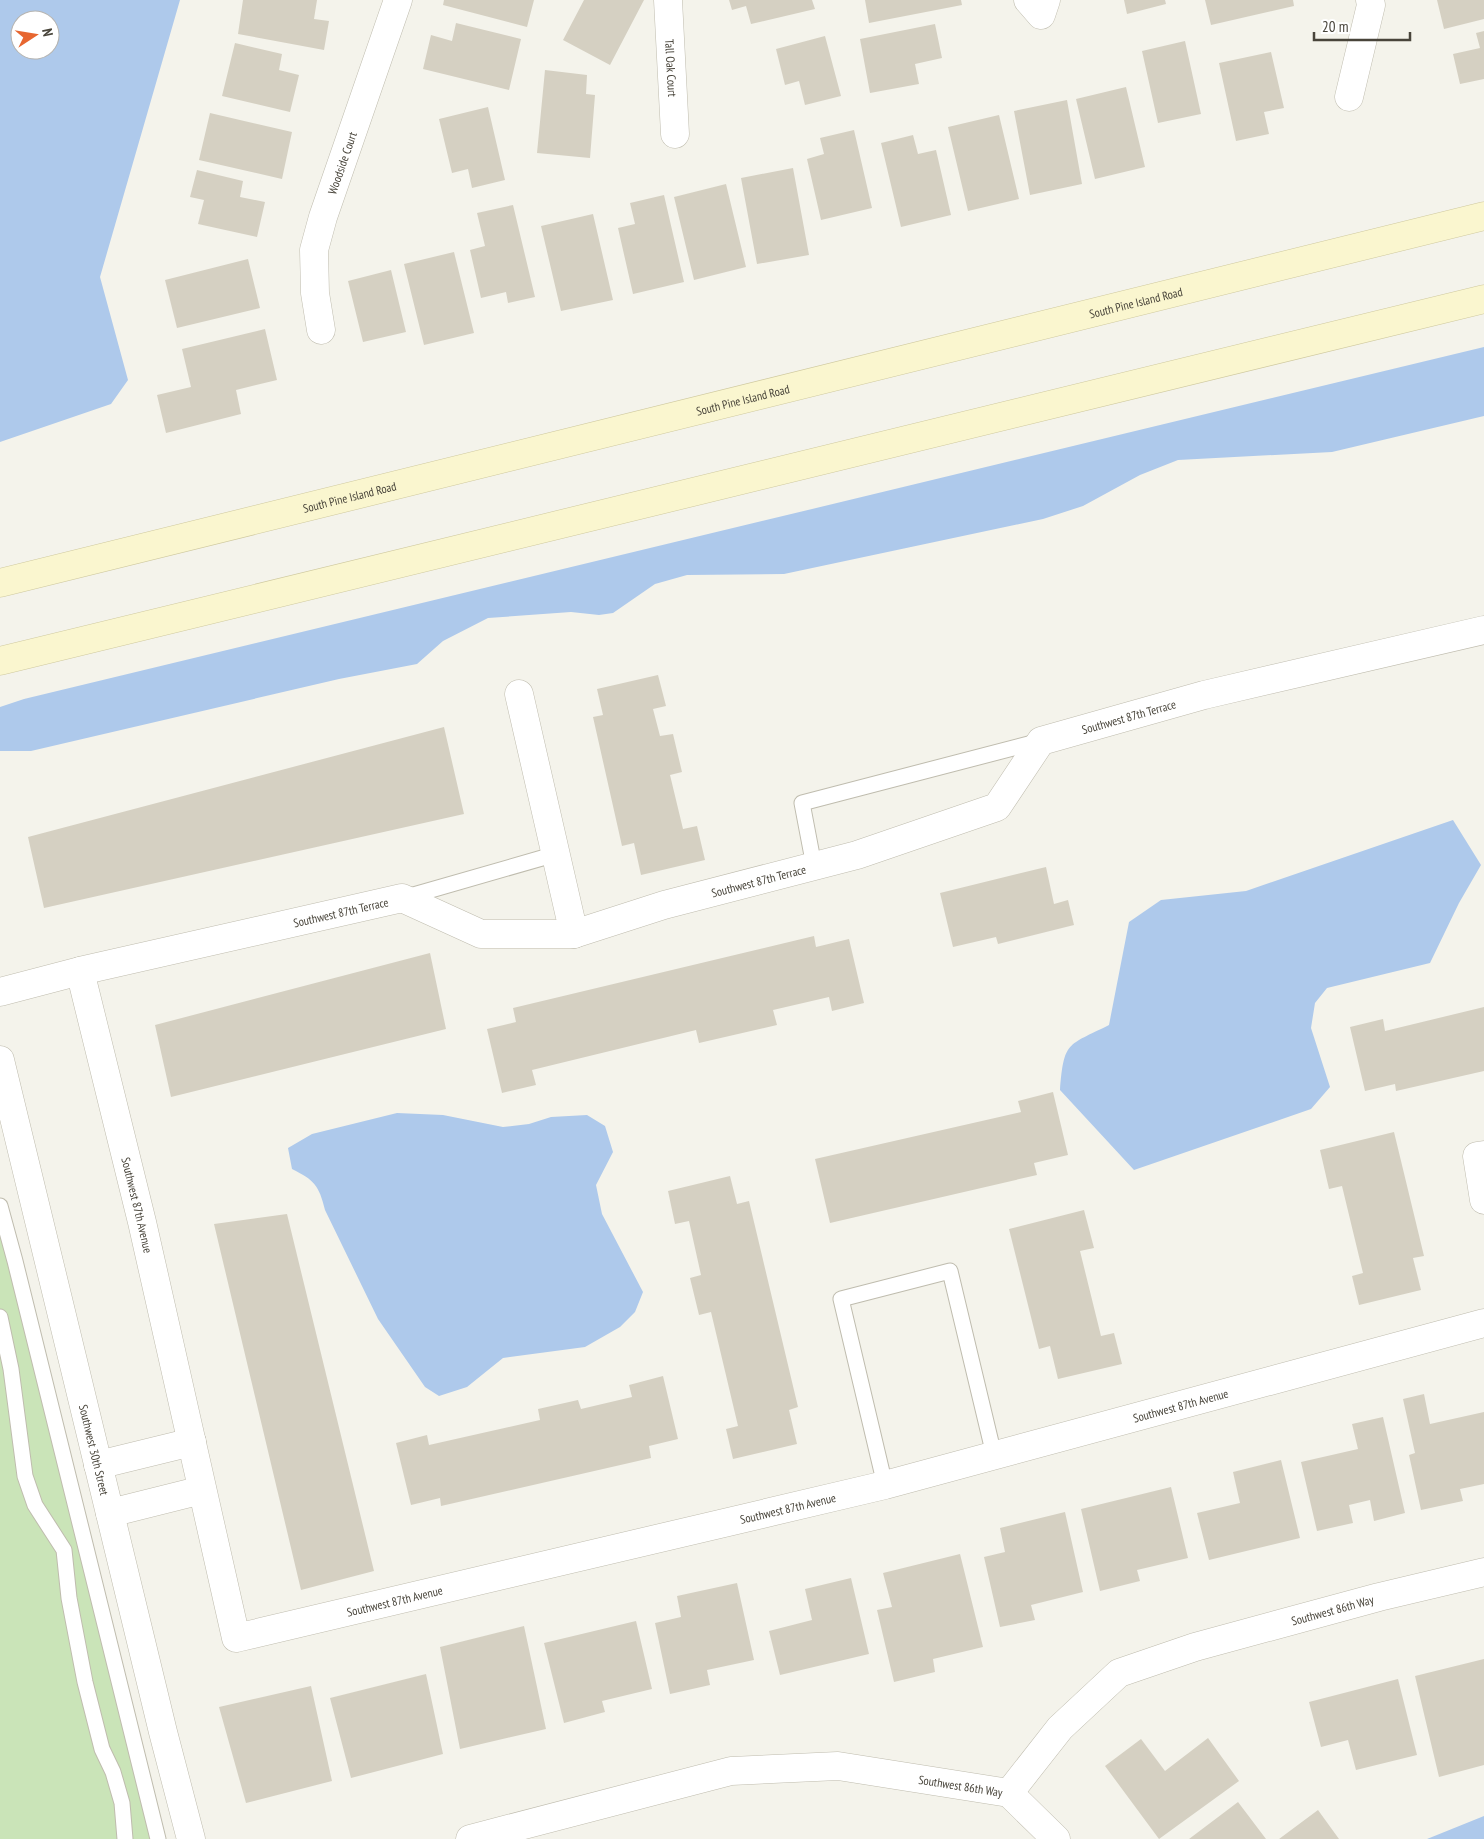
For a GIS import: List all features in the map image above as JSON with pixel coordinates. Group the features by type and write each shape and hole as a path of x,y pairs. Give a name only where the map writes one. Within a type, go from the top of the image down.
{"main road":[{"name":"South Pine Island Road","path":"0,583 1484,216"},
{"path":"0,662 1484,299"}],"street":[{"name":"Woodside Court","path":"321,330 314,293 314,250 323,217 398,0"},
{"name":"Tall Oak Court","path":"668,0 675,134"},
{"path":"1028,0 1041,15 1046,0"},
{"path":"1349,97 1371,4 1370,0"},
{"name":"Southwest 87th Terrace","path":"0,992 80,971 402,898 481,934 574,934 664,905 857,855 997,807 1041,741 1204,695 1484,630"},
{"path":"519,694 574,934"},
{"name":"Southwest 87th Avenue","path":"80,971 142,1222 236,1638 885,1485 1484,1323"},
{"name":"Southwest 30th Street","path":"0,1060 191,1839"},
{"path":"1484,1155 1477,1156 1484,1200"},
{"path":"98,1465 192,1442"},
{"path":"110,1513 202,1490"},
{"name":"Southwest 86th Way","path":"470,1839 731,1771 838,1766 1009,1793 1060,1728 1119,1673 1196,1646 1379,1597 1484,1572"},
{"path":"1009,1793 1056,1839"}],"lane":[{"path":"814,866 802,803 1041,741"},
{"path":"402,898 556,854"},
{"path":"0,1206 18,1270 158,1839"},
{"path":"885,1485 841,1299 950,1271 994,1454"},
{"path":"0,1317 11,1369 25,1476 35,1505 64,1550 69,1598 85,1682 102,1749 113,1772 122,1803 125,1839"}],"green space":[{"path":"0,1220 151,1839 0,1839"}],"water":[{"path":"0,0 180,0 100,277 128,380 111,404 0,442"},
{"path":"1484,347 1484,416 1332,452 1178,460 1140,475 1083,506 1043,519 784,574 687,575 655,584 613,613 599,615 571,612 488,618 443,641 417,664 339,679 31,751 0,751 0,707 24,699"},
{"path":"1453,820 1481,865 1459,903 1430,963 1327,988 1315,1003 1311,1028 1330,1087 1311,1109 1134,1170 1060,1090 1063,1062 1070,1047 1084,1037 1109,1025 1129,922 1161,900 1246,891"},
{"path":"397,1113 443,1115 503,1127 529,1124 551,1117 587,1115 605,1126 613,1152 596,1185 602,1214 643,1292 635,1312 620,1327 585,1347 503,1358 467,1387 439,1396 425,1387 378,1319 325,1210 318,1189 311,1180 292,1169 288,1148 312,1134"},
{"path":"1484,1816 1484,1839 1427,1839"}],"building":[{"path":"243,0 317,0 314,19 329,21 324,50 238,34"},
{"path":"444,0 534,0 527,27 443,5"},
{"path":"584,0 644,0 610,65 563,40"},
{"path":"729,0 812,0 815,9 751,24 746,6 732,10"},
{"path":"865,0 961,0 962,5 869,23"},
{"path":"1124,0 1165,0 1166,4 1127,14"},
{"path":"1205,0 1293,0 1294,6 1211,25"},
{"path":"1437,0 1484,0 1484,19 1444,29"},
{"path":"456,23 521,39 509,90 423,69 431,35 452,41"},
{"path":"935,24 942,58 915,64 919,84 870,93 860,39"},
{"path":"1484,31 1484,79 1460,84 1453,54 1480,48 1476,33"},
{"path":"825,36 841,96 805,105 799,81 785,85 776,49"},
{"path":"1185,41 1201,114 1158,123 1142,51"},
{"path":"235,43 282,54 279,70 299,75 290,112 222,96"},
{"path":"1271,52 1284,108 1264,112 1269,134 1236,141 1219,63"},
{"path":"545,70 587,75 586,94 595,95 590,158 537,153"},
{"path":"1126,87 1145,167 1095,179 1076,99"},
{"path":"1067,100 1082,184 1030,195 1014,111"},
{"path":"488,107 505,180 472,188 468,169 452,173 439,119"},
{"path":"210,113 292,132 282,179 199,160"},
{"path":"999,115 1019,199 968,211 948,127"},
{"path":"854,130 872,208 821,220 807,159 824,154 820,138"},
{"path":"913,135 918,154 936,150 951,215 901,227 881,143"},
{"path":"793,168 809,255 757,264 741,178"},
{"path":"197,170 243,181 240,197 265,202 257,237 198,224 204,200 190,197"},
{"path":"726,184 746,267 694,280 674,197"},
{"path":"664,195 684,282 633,294 618,228 635,224 630,203"},
{"path":"513,205 535,297 508,303 506,292 481,298 470,250 485,246 477,213"},
{"path":"593,214 613,300 561,311 541,226"},
{"path":"454,252 474,333 424,345 404,264"},
{"path":"248,259 260,308 177,328 165,280"},
{"path":"391,270 406,332 363,342 348,281"},
{"path":"265,329 277,380 236,390 241,414 166,433 157,395 191,387 182,349"},
{"path":"658,675 666,706 653,709 660,736 673,734 682,772 670,775 683,829 697,826 705,860 641,875 634,843 622,846 593,717 603,715 597,689"},
{"path":"444,727 464,814 44,908 28,837"},
{"path":"1046,867 1054,904 1068,900 1074,925 998,944 996,937 953,947 940,893"},
{"path":"814,936 816,947 849,939 864,1003 832,1011 829,997 773,1010 777,1025 699,1043 696,1030 532,1070 536,1085 502,1093 487,1029 516,1022 513,1008"},
{"path":"430,953 446,1029 171,1097 155,1025"},
{"path":"1484,1007 1484,1071 1396,1091 1395,1084 1365,1091 1350,1027 1383,1019 1385,1031"},
{"path":"1053,1092 1068,1155 1034,1163 1037,1175 830,1223 815,1159 1021,1112 1018,1101"},
{"path":"1394,1132 1424,1256 1413,1258 1421,1290 1359,1305 1352,1276 1363,1273 1342,1186 1329,1189 1320,1150"},
{"path":"730,1176 737,1204 749,1201 798,1407 789,1410 797,1444 733,1459 726,1429 738,1426 711,1312 699,1315 690,1278 701,1275 689,1221 675,1224 668,1191"},
{"path":"1084,1210 1094,1248 1080,1251 1101,1336 1114,1333 1122,1364 1058,1379 1050,1346 1039,1349 1009,1229"},
{"path":"287,1214 374,1571 301,1590 214,1224"},
{"path":"663,1376 678,1439 649,1446 651,1458 441,1506 440,1498 411,1505 396,1443 427,1435 429,1445 540,1420 538,1409 578,1400 581,1409 632,1397 629,1385"},
{"path":"1424,1394 1430,1424 1484,1412 1484,1484 1460,1489 1463,1501 1421,1510 1409,1455 1415,1453 1403,1399"},
{"path":"1383,1417 1405,1513 1374,1521 1370,1500 1349,1505 1353,1523 1317,1531 1301,1462 1358,1449 1352,1424"},
{"path":"1281,1460 1300,1538 1209,1560 1197,1513 1240,1503 1233,1472"},
{"path":"1171,1487 1188,1558 1137,1570 1140,1581 1100,1591 1081,1509"},
{"path":"1065,1512 1083,1592 1031,1605 1035,1620 1000,1627 984,1557 1005,1552 1000,1528"},
{"path":"960,1554 983,1647 933,1659 935,1672 894,1682 877,1610 892,1607 883,1573"},
{"path":"851,1578 869,1654 780,1675 769,1631 812,1620 805,1589"},
{"path":"737,1583 754,1660 707,1670 710,1685 670,1694 655,1623 681,1617 677,1596"},
{"path":"636,1621 652,1689 602,1701 605,1712 564,1723 544,1643"},
{"path":"524,1626 546,1729 460,1749 440,1647"},
{"path":"1484,1659 1484,1765 1439,1777 1415,1676"},
{"path":"426,1674 443,1754 351,1778 330,1698"},
{"path":"1398,1679 1417,1755 1356,1770 1348,1740 1321,1747 1309,1702"},
{"path":"311,1686 332,1781 246,1803 219,1707"},
{"path":"1208,1738 1239,1781 1159,1839 1105,1766 1141,1739 1165,1771"},
{"path":"1238,1802 1266,1839 1189,1839"},
{"path":"1318,1810 1339,1839 1279,1839"}]}
